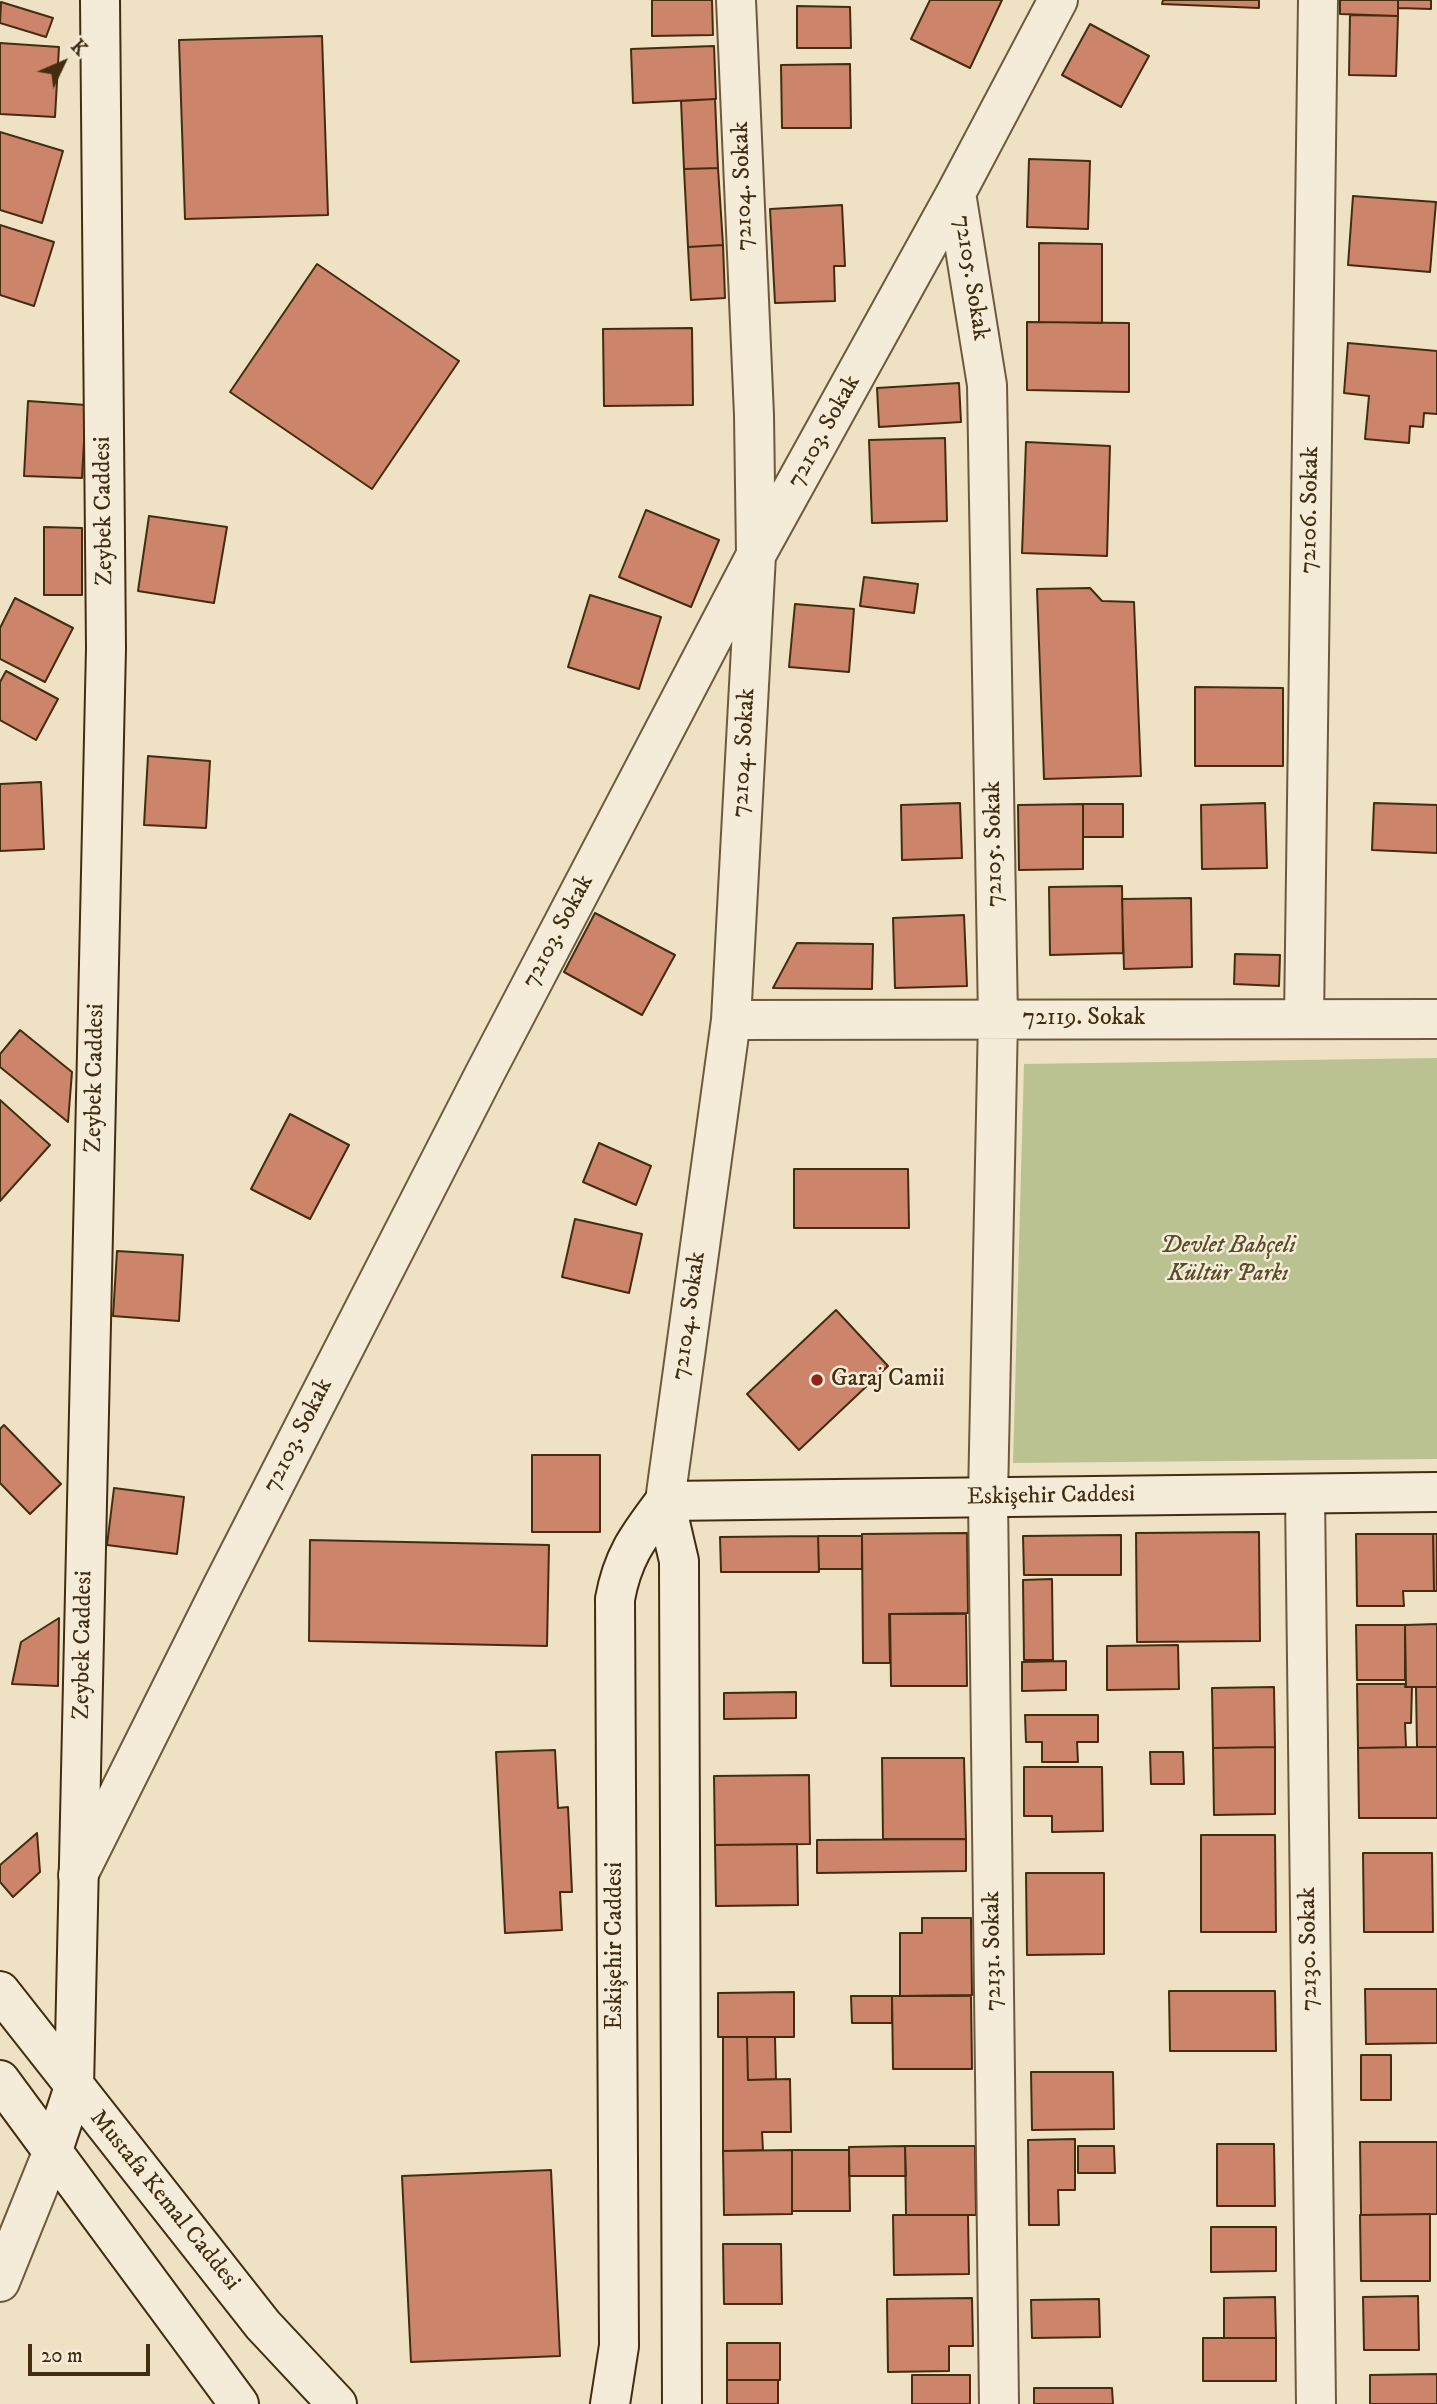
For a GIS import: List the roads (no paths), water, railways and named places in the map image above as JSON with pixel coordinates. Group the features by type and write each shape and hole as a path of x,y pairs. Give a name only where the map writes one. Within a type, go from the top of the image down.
{"street":[{"name":"Zeybek Caddesi","path":"0,2282 52,2153 74,2087 106,648 100,0"},
{"name":"72104. Sokak","path":"665,1501 731,1020 756,555 754,415 737,0"},
{"name":"72103. Sokak","path":"78,1875 484,1075 756,555 956,193 1058,0"},
{"name":"72106. Sokak","path":"1304,1019 1318,0"},
{"name":"72105. Sokak","path":"956,193 987,385 998,1020 988,1497"},
{"name":"72119. Sokak","path":"731,1020 1437,1019"},
{"name":"Eskişehir Caddesi","path":"610,2404 619,2346 615,1599 620,1572 637,1539 665,1501 1437,1492"},
{"name":"72130. Sokak","path":"1305,1494 1316,2404"},
{"name":"72131. Sokak","path":"988,1497 999,2404"},
{"path":"665,1501 679,1561 682,2404"},
{"name":"Mustafa Kemal Caddesi","path":"0,1991 263,2325 337,2404"},
{"path":"0,2080 240,2404"}],"place":[{"name":"Garaj Camii","path":"817,1380"}],"park label":[{"name":"Devlet Bahçeli Kültür Parkı","path":"1228,1261"}]}
